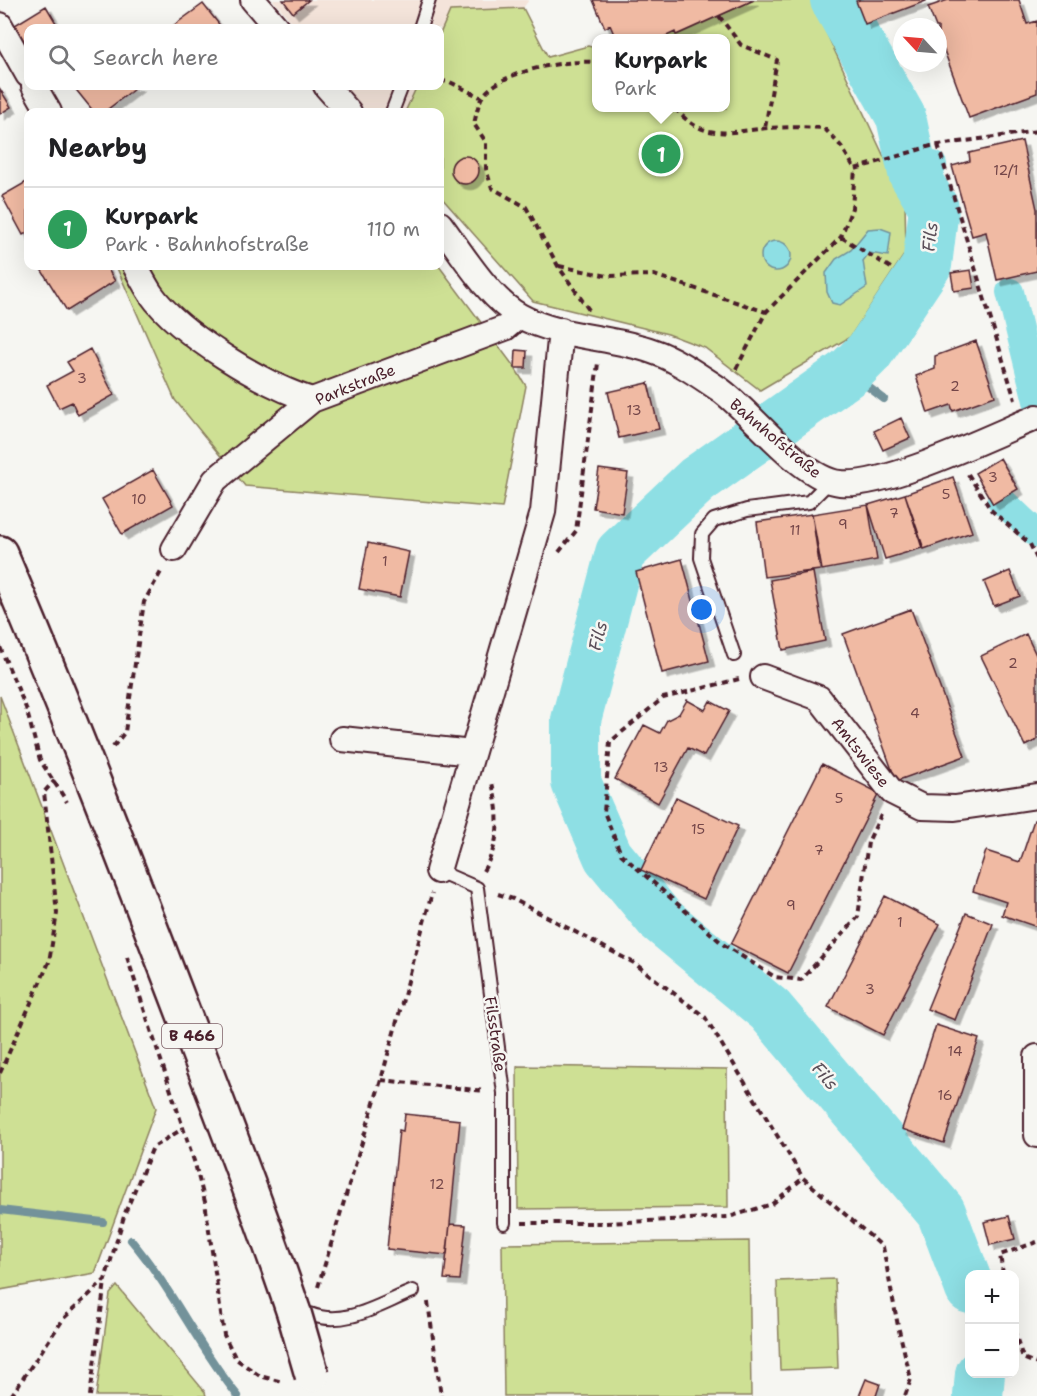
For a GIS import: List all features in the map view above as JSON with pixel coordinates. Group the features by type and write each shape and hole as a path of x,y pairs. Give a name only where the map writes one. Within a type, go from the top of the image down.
{"main road":[{"name":"B 466","path":"0,553 86,760 267,1234 302,1313 306,1385"}],"street":[{"path":"253,0 274,24"},
{"path":"0,25 24,68"},
{"path":"36,90 47,108"},
{"path":"330,90 345,108"},
{"path":"444,229 494,294 519,316"},
{"path":"137,270 152,295 182,326 241,367 288,393 312,400"},
{"name":"Bahnhofstraße","path":"519,316 561,330 651,350 672,359 722,391 807,468 830,481 860,484 953,451 1030,420"},
{"name":"Parkstraße","path":"174,549 215,480 312,400 505,327 519,316"},
{"path":"438,871 543,512 561,330"},
{"name":"Amtswiese","path":"763,677 819,698 892,792 922,807 955,808 1037,796"},
{"path":"342,739 472,753"},
{"path":"1037,1057 1037,1135"}],"lane":[{"path":"421,24 429,0"},
{"path":"394,108 400,90"},
{"path":"734,655 701,558 702,534 714,520 747,510 809,502 830,481"},
{"path":"438,871 477,888"},
{"name":"Filsstraße","path":"477,888 504,1094 504,1222"},
{"path":"302,1313 324,1319 341,1320 413,1292"}],"path":[{"path":"718,16 741,45 777,60 765,128"},
{"path":"592,62 582,61 529,71 500,81 482,98 474,124 486,142 486,169 492,188 526,207 558,266 592,314 601,338"},
{"path":"444,81 450,81 482,98"},
{"path":"678,112 685,120 712,132 740,134 765,128 824,128 841,146 855,169 852,208 841,237 766,312 722,391"},
{"path":"855,169 931,146 1037,131"},
{"path":"938,145 1004,370 1030,420"},
{"path":"841,237 891,268"},
{"path":"558,266 608,276 654,275 766,312"},
{"path":"953,451 991,510 1030,544 1037,559"},
{"path":"0,1073 49,962 57,914 44,792 62,773 103,754 116,745 125,732 144,602 174,549"},
{"path":"0,647 26,708 40,760 72,810"},
{"path":"763,677 737,679 663,698 610,742 604,812 621,854 724,945 775,976 801,980 858,917 868,842 892,792"},
{"path":"302,1313 381,1080 438,871"},
{"path":"477,888 513,899 634,963 705,1017 802,1178 883,1247 911,1379 905,1396"},
{"path":"124,950 184,1128 205,1202 224,1335 236,1359 260,1376 306,1385"},
{"path":"381,1080 504,1094"},
{"path":"90,1396 105,1281 125,1213 153,1147 184,1128"},
{"path":"504,1222 606,1223 729,1218 772,1204 802,1178"},
{"path":"1002,1270 1000,1255 1037,1242"},
{"path":"11,1396 64,1318 105,1281"},
{"path":"413,1292 428,1300 441,1396"},
{"path":"1019,1346 1023,1358 1037,1364"}],"shaded area":[{"path":"273,0 529,0 523,8 450,11 444,25 294,24"},
{"path":"348,90 415,90 407,108 363,108"}],"green space":[{"path":"754,0 811,0 905,202 906,252 850,337 760,390 705,348 668,334 533,301 444,201 444,108 407,108 415,90 444,90 444,25 450,11 523,8 548,57 588,46 592,47 592,112 730,112 730,34 679,34"},
{"path":"118,270 442,270 526,386 502,508 245,486 175,400"},
{"path":"0,696 156,1108 95,1273 0,1290"},
{"path":"517,1066 727,1069 728,1207 518,1209"},
{"path":"749,1241 751,1396 504,1396 502,1244"},
{"path":"835,1279 838,1368 780,1370 777,1281"},
{"path":"117,1286 206,1396 96,1396 110,1294"}],"water":[{"path":"880,228 891,232 888,256 869,253 863,261 867,287 840,305 832,303 827,292 826,273 836,259 851,250 868,229"},
{"path":"776,241 787,245 791,256 787,267 776,271 765,267 761,256 765,245"}],"building":[{"path":"283,0 309,0 293,13"},
{"path":"593,0 754,0 678,34 675,32 671,34 614,34 610,25 605,28"},
{"path":"948,0 1019,0 1027,24 1037,21 1037,93 969,118 947,58 947,18 932,18 928,7"},
{"path":"856,1 926,1 865,24"},
{"path":"203,4 219,24 176,24"},
{"path":"46,6 57,24 24,24 24,41 15,25"},
{"path":"0,89 11,107 0,114"},
{"path":"76,90 133,90 109,108 91,108"},
{"path":"1022,141 1037,209 1037,271 997,280 986,232 972,236 952,166 970,161 969,153"},
{"path":"465,156 475,160 479,170 475,180 465,184 455,180 451,170 455,160"},
{"path":"24,183 23,235 2,196"},
{"path":"41,270 108,270 115,281 67,311"},
{"path":"971,270 974,288 954,291 951,273"},
{"path":"976,341 995,396 953,411 951,405 928,413 916,376 935,369 935,356"},
{"path":"90,349 114,395 78,415 72,402 59,408 47,385 73,371 67,362"},
{"path":"516,350 527,351 526,368 515,368"},
{"path":"648,383 659,429 619,438 608,392"},
{"path":"901,418 910,438 883,450 874,431"},
{"path":"1000,458 1018,489 993,504 975,473"},
{"path":"599,469 628,473 622,513 593,508"},
{"path":"153,470 173,505 122,534 102,499"},
{"path":"953,477 972,532 924,549 905,494"},
{"path":"905,494 922,548 885,559 868,505"},
{"path":"868,505 877,560 822,570 812,514"},
{"path":"812,514 820,570 764,577 757,522"},
{"path":"368,543 409,552 400,597 359,589"},
{"path":"682,559 709,661 662,673 636,572"},
{"path":"1010,571 1020,596 994,606 984,582"},
{"path":"813,572 825,641 783,650 770,580"},
{"path":"911,609 965,756 896,781 843,634"},
{"path":"1026,634 1037,657 1037,740 1025,746 981,656"},
{"path":"687,700 705,710 710,701 729,711 704,756 688,748 658,803 615,779 644,725 660,733 667,720 679,714"},
{"path":"822,764 879,793 788,973 731,944"},
{"path":"676,797 738,826 704,899 641,870"},
{"path":"1034,820 1037,821 1037,927 1002,915 1006,902 973,891 986,851 1020,862"},
{"path":"885,896 940,924 883,1035 828,1007"},
{"path":"966,913 993,924 955,1020 927,1009"},
{"path":"936,1025 979,1039 944,1143 902,1129"},
{"path":"405,1114 460,1120 447,1255 387,1249 399,1130 403,1131"},
{"path":"1009,1216 1015,1239 990,1245 984,1222"},
{"path":"450,1224 466,1225 460,1280 444,1279"},
{"path":"866,1379 880,1384 876,1396 859,1396"}],"waterway":[{"name":"Fils","path":"835,0 901,117 913,173 934,208 927,265 869,352 849,372 697,480 620,553 576,720 576,782 608,856 659,918 770,1010 941,1212 965,1276"},
{"path":"901,117 915,112"},
{"path":"913,173 933,165"},
{"path":"1010,292 1037,401"},
{"path":"849,372 884,399"},
{"path":"1001,500 1037,534"},
{"path":"0,1210 103,1222"},
{"path":"131,1240 146,1258 210,1358 238,1396"},
{"name":"Fils","path":"978,1396 980,1378"}],"place":[{"name":"Kurpark","path":"661,154"}]}
